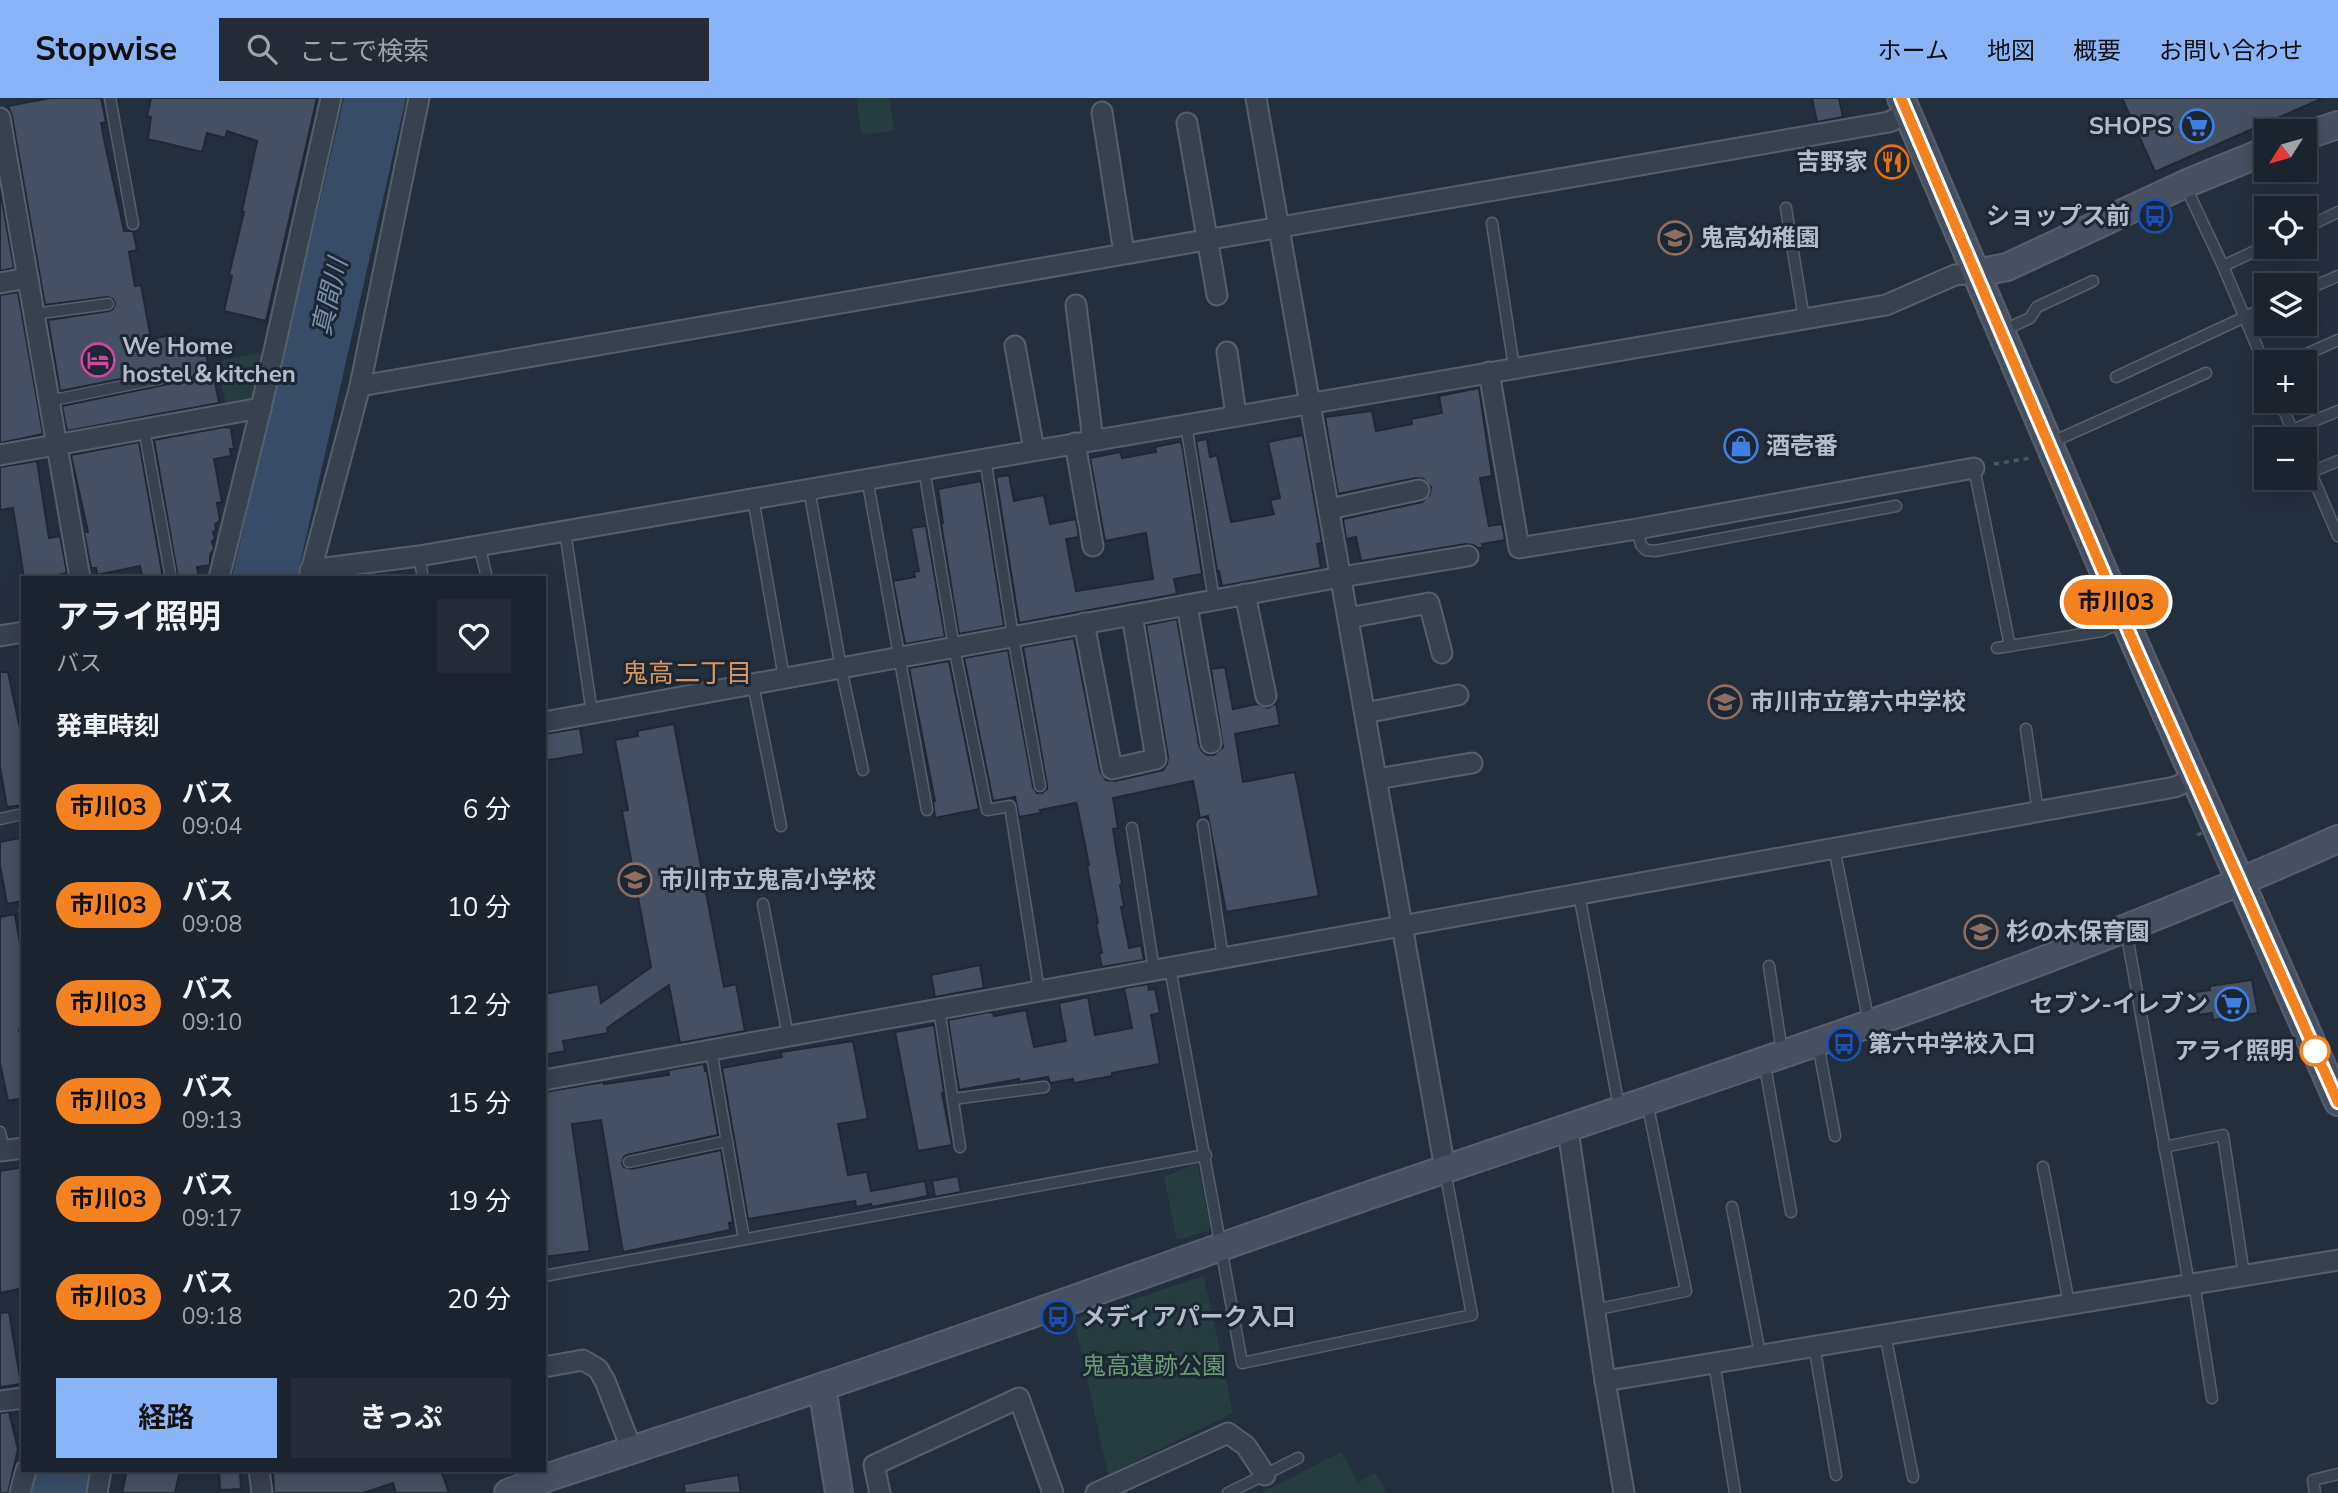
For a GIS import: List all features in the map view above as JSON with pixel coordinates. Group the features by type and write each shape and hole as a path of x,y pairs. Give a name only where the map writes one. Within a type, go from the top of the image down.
{"street":[{"path":"219,576 261,408 331,98"},
{"path":"419,98 360,386 310,574 1886,305 1955,275 2007,267 2185,184 2254,156"},
{"path":"1256,98 1445,1169"},
{"path":"360,386 1889,122 1904,105 2002,331 2041,451 2125,621 2239,884 2338,1102"},
{"path":"1102,111 1124,253"},
{"path":"0,118 80,576"},
{"path":"1187,123 1217,295"},
{"path":"2317,132 2338,125"},
{"path":"0,283 28,278"},
{"path":"1076,304 1093,546"},
{"path":"1015,346 1034,450"},
{"path":"1227,352 1236,415"},
{"path":"1489,372 1519,548 1974,468"},
{"path":"0,455 261,408"},
{"path":"1329,509 1419,490"},
{"path":"546,722 1341,576 1468,556"},
{"path":"1245,594 1266,696"},
{"path":"1348,618 1429,603 1442,653"},
{"path":"1187,605 1211,743"},
{"path":"1084,624 1112,769 1156,759 1132,615"},
{"path":"0,636 21,632"},
{"path":"1365,713 1458,695"},
{"path":"1377,779 1472,763"},
{"path":"546,1080 2175,787 2194,778"},
{"path":"508,1493 546,1474 632,1450 822,1387 1445,1169 1568,1130 2034,965 2239,884 2338,839"},
{"path":"1568,1130 1624,1493"},
{"path":"1605,1381 2338,1260"},
{"path":"546,1367 583,1360 598,1369 632,1450"},
{"path":"822,1387 839,1493"},
{"path":"0,1401 21,1398"},
{"path":"880,1493 874,1465 1019,1398 1053,1493"},
{"path":"1096,1493 1228,1433 1246,1446 1265,1475"},
{"path":"20,1493 25,1472"},
{"path":"97,1493 101,1472"},
{"path":"259,1472 262,1493"}],"lane":[{"path":"110,98 133,224"},
{"path":"2185,184 2258,350"},
{"path":"1786,208 1804,319"},
{"path":"2317,222 2338,212"},
{"path":"1492,223 1514,368"},
{"path":"2223,266 2254,252"},
{"path":"2317,285 2338,276"},
{"path":"2002,331 2031,318 2037,307 2093,282"},
{"path":"34,314 108,304"},
{"path":"2116,377 2254,312"},
{"path":"2316,350 2338,340"},
{"path":"2041,451 2206,373"},
{"path":"48,401 172,376"},
{"path":"2309,427 2338,411"},
{"path":"1186,424 1214,600"},
{"path":"144,429 171,576"},
{"path":"985,458 1040,786"},
{"path":"2317,470 2338,461"},
{"path":"924,468 954,647 987,810 1010,806 1039,991"},
{"path":"1974,468 2010,646"},
{"path":"867,478 927,810"},
{"path":"2317,486 2337,533"},
{"path":"809,488 841,668 863,770"},
{"path":"753,498 784,678"},
{"path":"1637,529 1641,545 1646,550 1655,551 1896,506"},
{"path":"565,531 593,713"},
{"path":"479,545 487,576"},
{"path":"419,556 423,576"},
{"path":"1997,648 2102,631 2125,621"},
{"path":"753,684 781,826"},
{"path":"2026,729 2038,812"},
{"path":"0,819 21,814"},
{"path":"1203,825 1223,958"},
{"path":"1132,828 1206,1156 1242,1363 1472,1315 1445,1169"},
{"path":"1834,848 1870,1023"},
{"path":"1579,894 1620,1111"},
{"path":"763,904 788,1036"},
{"path":"2126,928 2212,1398"},
{"path":"1769,966 1773,1057 1791,1212"},
{"path":"939,1009 960,1147"},
{"path":"1817,1042 1835,1136"},
{"path":"711,1050 744,1239"},
{"path":"953,1099 1044,1087"},
{"path":"1594,1310 1686,1291 1647,1102"},
{"path":"2165,1147 2223,1135 2244,1275"},
{"path":"629,1162 727,1141"},
{"path":"546,1276 1206,1156"},
{"path":"2043,1167 2069,1304"},
{"path":"1732,1207 1760,1354"},
{"path":"1885,1334 1913,1477"},
{"path":"1814,1345 1836,1475"},
{"path":"1714,1362 1735,1493"},
{"path":"1228,1493 1298,1458"},
{"path":"2315,1493 2313,1480 2338,1474"}],"path":[{"path":"1974,468 2041,451"},
{"path":"2197,835 2234,819"}],"green space":[{"path":"856,98 889,98 894,130 862,135"},
{"path":"267,351 257,403 227,409 217,362"},
{"path":"1197,1163 1211,1230 1177,1240 1164,1177"},
{"name":"鬼高遺跡公園","path":"1204,1276 1233,1413 1108,1475 1074,1319"},
{"path":"1341,1452 1358,1482 1375,1473 1387,1493 1261,1493"}],"water":[{"name":"真間川","path":"344,98 406,98 297,576 232,576"},
{"path":"34,1472 93,1472 88,1493 29,1493"}],"building":[{"path":"50,98 101,98 106,122 101,123 105,144 124,231 133,231 137,250 129,252 135,286 141,285 151,339 176,334 177,343 204,339 209,371 213,371 219,403 67,431 62,406 173,383 179,375 171,369 60,391 48,320 109,311 115,304 113,299 107,297 45,305 12,116 8,106"},
{"path":"151,98 317,98 266,321 224,311 257,141 227,131 225,138 207,133 202,152 148,139 151,117 147,116"},
{"path":"1812,98 1839,98 1843,117 1817,122"},
{"name":"SHOPS","path":"2122,98 2323,98 2275,119 2254,119 2254,128 2155,172"},
{"path":"0,189 14,268 0,271"},
{"path":"18,292 43,434 0,443 0,295"},
{"path":"1479,388 1492,476 1480,478 1489,526 1502,524 1505,540 1482,544 1483,548 1466,544 1361,561 1356,537 1346,539 1343,519 1422,502 1430,494 1431,487 1423,479 1416,478 1338,494 1325,417 1372,411 1376,431 1412,424 1411,419 1442,413 1439,396"},
{"path":"231,428 234,449 230,449 231,456 214,459 222,502 217,503 220,521 215,524 216,530 213,532 215,539 212,541 214,549 210,554 210,565 197,567 199,576 178,576 154,440"},
{"path":"1303,435 1322,543 1317,544 1321,568 1222,586 1217,571 1196,441 1207,439 1210,457 1217,455 1231,522 1274,514 1270,500 1280,498 1268,442"},
{"path":"139,442 163,576 142,576 140,566 97,575 96,568 91,568 84,532 88,532 71,455"},
{"path":"1179,442 1182,444 1202,574 1174,579 1177,594 1019,623 996,477 1009,475 1014,501 1044,495 1050,524 1076,519 1079,537 1066,539 1076,591 1153,579 1146,533 1105,541 1090,458 1120,452 1122,458 1156,452 1155,447"},
{"path":"37,461 49,538 60,536 67,573 54,576 24,576 13,508 0,510 0,467"},
{"path":"981,481 1004,626 959,634 938,489"},
{"path":"926,526 945,637 905,644 893,581 915,577 914,572 919,571 911,528"},
{"path":"1177,619 1202,751 1207,755 1214,755 1223,747 1211,669 1225,667 1233,709 1257,704 1268,708 1276,703 1280,725 1235,734 1243,782 1295,772 1319,896 1226,912 1208,816 1200,818 1193,781 1113,798 1118,828 1113,829 1124,906 1121,907 1129,948 1141,945 1144,960 1102,967 1098,923 1077,805 1076,803 1040,810 1041,813 1019,817 1015,797 993,801 964,658 1008,650 1033,787 1037,793 1042,793 1047,789 1047,785 1023,647 1074,638 1100,771 1106,780 1115,781 1163,770 1167,764 1146,625"},
{"path":"949,661 979,809 935,818 935,801 909,668"},
{"path":"0,672 8,672 21,734 21,805 7,807 0,767"},
{"path":"674,724 724,987 736,984 745,1031 680,1043 669,985 607,1028 608,1033 563,1041 565,1051 546,1055 546,994 598,984 601,1003 651,967 622,811 628,810 615,740 638,736 637,731"},
{"path":"580,728 584,754 546,761 546,734"},
{"path":"20,838 21,901 7,904 0,865 0,842"},
{"path":"15,914 21,950 21,1098 8,1101 0,1063 0,917"},
{"path":"980,965 984,988 935,997 931,975"},
{"path":"2252,980 2258,1013 2213,1020 2212,1013 2199,1015 2195,992 2210,990 2210,986"},
{"path":"1148,984 1149,990 1155,989 1160,1013 1151,1015 1160,1064 1074,1083 1073,1079 1050,1083 1048,1077 1019,1082 1019,1079 959,1090 948,1020 989,1012 994,1016 1026,1010 1034,1047 1066,1041 1059,1003 1088,997 1095,1035 1132,1028 1124,988"},
{"path":"934,1025 942,1093 952,1145 918,1151 895,1032"},
{"path":"853,1041 868,1119 838,1124 848,1175 867,1172 871,1191 925,1181 928,1196 872,1207 871,1204 856,1207 855,1201 748,1219 722,1068 782,1057 781,1052"},
{"path":"704,1064 718,1135 627,1155 622,1163 624,1167 631,1169 721,1150 733,1222 729,1223 730,1230 623,1252 601,1120 572,1124 590,1251 546,1257 546,1092 669,1075 668,1070"},
{"path":"21,1167 21,1288 0,1293 0,1171"},
{"path":"958,1176 961,1192 935,1197 932,1181"},
{"path":"9,1312 21,1384 0,1387 0,1313"},
{"path":"9,1412 18,1449 8,1493 0,1493 0,1413"},
{"path":"127,1472 180,1472 175,1493 122,1493"},
{"path":"219,1472 240,1472 241,1489 220,1490"},
{"path":"273,1472 442,1472 449,1493 396,1493 393,1483 363,1493 274,1493"},
{"path":"738,1475 741,1493 685,1493 684,1484"}],"bus line":[{"name":"市川03","path":"1901,98 2134,644 2338,1102"}],"place":[{"name":"SHOPS","path":"2197,126"},
{"name":"吉野家","path":"1892,162"},
{"name":"ショップス前","path":"2155,216"},
{"name":"鬼高幼稚園","path":"1675,238"},
{"name":"We Home hostel＆kitchen","path":"98,360"},
{"name":"酒壱番","path":"1741,446"},
{"name":"市川市立第六中学校","path":"1725,702"},
{"name":"市川市立鬼高小学校","path":"635,880"},
{"name":"杉の木保育園","path":"1981,932"},
{"name":"セブン-イレブン","path":"2232,1004"},
{"name":"第六中学校入口","path":"1844,1044"},
{"name":"アライ照明","path":"2315,1051"},
{"name":"メディアパーク入口","path":"1058,1317"}],"district":[{"name":"鬼高二丁目","path":"687,673"}]}
